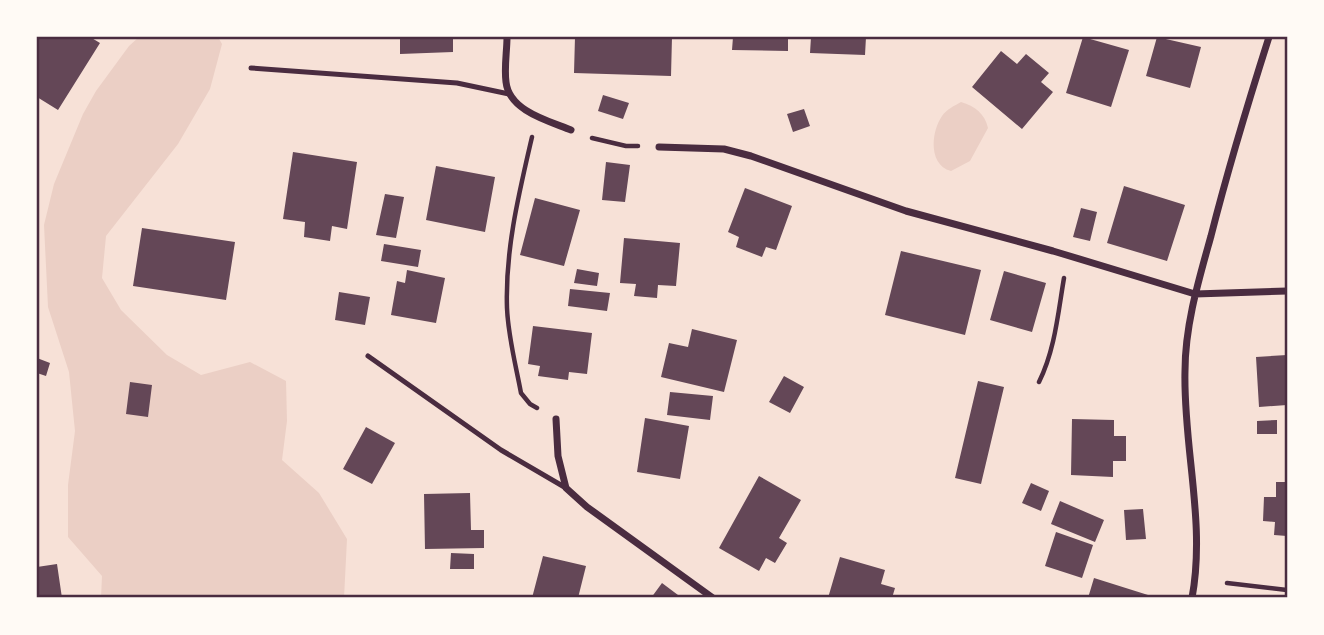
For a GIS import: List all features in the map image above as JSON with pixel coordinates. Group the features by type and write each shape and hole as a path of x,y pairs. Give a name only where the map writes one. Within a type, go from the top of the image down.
{"street":[{"path":"507,37 506,83 509,94 537,116 571,130"},
{"path":"1192,598 1196,579 1198,518 1185,369 1195,294 1269,37"},
{"path":"659,147 724,149 751,156 906,211 1195,294 1287,291"},
{"path":"556,419 558,456 566,488 587,507 713,598"}],"lane":[{"path":"251,68 457,83 509,94"},
{"path":"368,356 501,450 566,488"}],"path":[{"path":"537,116 519,194 512,239 507,309 521,393 530,404 556,419"},
{"path":"571,130 599,141 626,146 659,147"},
{"path":"1039,382 1054,339 1068,256"},
{"path":"1227,583 1287,590"}],"shaded area":[{"path":"139,37 218,37 222,44 210,89 178,144 106,236 102,278 121,310 167,355 201,375 250,362 286,381 287,421 282,460 319,493 347,539 344,598 101,598 102,576 68,537 68,485 75,431 69,372 48,307 44,225 54,184 83,114 96,91 129,46"},
{"path":"961,102 979,111 988,128 970,161 951,171 938,162 934,139 942,116"}],"building":[{"path":"37,37 90,37 100,43 58,110 37,97"},
{"path":"400,37 453,37 453,52 400,54"},
{"path":"575,37 672,37 671,76 574,73"},
{"path":"733,37 788,37 788,51 732,50"},
{"path":"811,37 866,37 865,55 810,53"},
{"path":"1083,37 1129,50 1111,107 1066,93"},
{"path":"1157,37 1201,47 1190,88 1146,76"},
{"path":"1001,51 1017,64 1026,54 1049,73 1041,82 1053,92 1022,129 972,87"},
{"path":"603,95 629,103 623,119 598,111"},
{"path":"804,109 810,126 793,132 787,114"},
{"path":"293,152 357,162 347,229 332,226 330,241 304,237 305,222 283,219"},
{"path":"606,162 630,165 625,202 602,200"},
{"path":"436,166 495,177 485,232 426,220"},
{"path":"1124,186 1185,205 1167,261 1107,243"},
{"path":"745,188 792,206 776,250 766,247 762,257 736,247 739,237 728,232"},
{"path":"385,194 404,197 396,238 376,235"},
{"path":"535,198 580,210 564,266 520,255"},
{"path":"1081,208 1097,212 1090,241 1073,237"},
{"path":"142,228 235,242 226,300 133,286"},
{"path":"624,238 680,243 676,286 658,285 657,298 634,296 636,284 620,283"},
{"path":"384,244 421,250 418,267 381,261"},
{"path":"901,251 981,270 965,335 885,315"},
{"path":"577,269 599,273 597,286 574,283"},
{"path":"407,270 445,278 436,323 391,315 397,281 405,283"},
{"path":"1004,271 1046,283 1032,332 990,320"},
{"path":"570,289 610,293 607,311 568,306"},
{"path":"339,292 370,297 365,325 335,320"},
{"path":"533,326 592,333 587,374 569,372 568,380 538,376 540,366 528,364"},
{"path":"692,329 737,340 724,392 661,377 669,343 688,347"},
{"path":"1287,355 1287,405 1259,407 1256,357"},
{"path":"37,358 50,363 46,376 37,373"},
{"path":"784,376 804,387 790,413 769,402"},
{"path":"978,381 1004,387 981,484 955,478"},
{"path":"130,382 152,385 148,417 126,414"},
{"path":"670,392 713,396 710,420 667,415"},
{"path":"645,418 689,426 680,479 637,472"},
{"path":"1072,419 1114,420 1114,436 1126,436 1126,461 1113,461 1113,477 1071,475"},
{"path":"1277,420 1277,434 1257,434 1257,421"},
{"path":"366,427 395,443 372,484 343,469"},
{"path":"759,476 801,500 779,538 787,543 775,563 766,558 759,571 719,548"},
{"path":"1276,482 1287,482 1287,536 1274,535 1275,522 1263,521 1264,497 1276,497"},
{"path":"1031,483 1049,491 1041,511 1022,503"},
{"path":"470,493 471,530 484,530 484,548 425,549 424,494"},
{"path":"1060,501 1104,520 1095,542 1051,524"},
{"path":"1143,509 1146,539 1126,540 1124,510"},
{"path":"1056,532 1093,545 1082,578 1045,566"},
{"path":"451,553 474,554 474,569 450,569"},
{"path":"543,556 586,566 578,598 532,598"},
{"path":"840,557 885,570 881,584 895,588 892,598 828,598"},
{"path":"57,564 62,598 37,598 37,567"},
{"path":"1094,578 1148,595 1147,598 1088,598"},
{"path":"662,583 682,598 651,598"}]}
